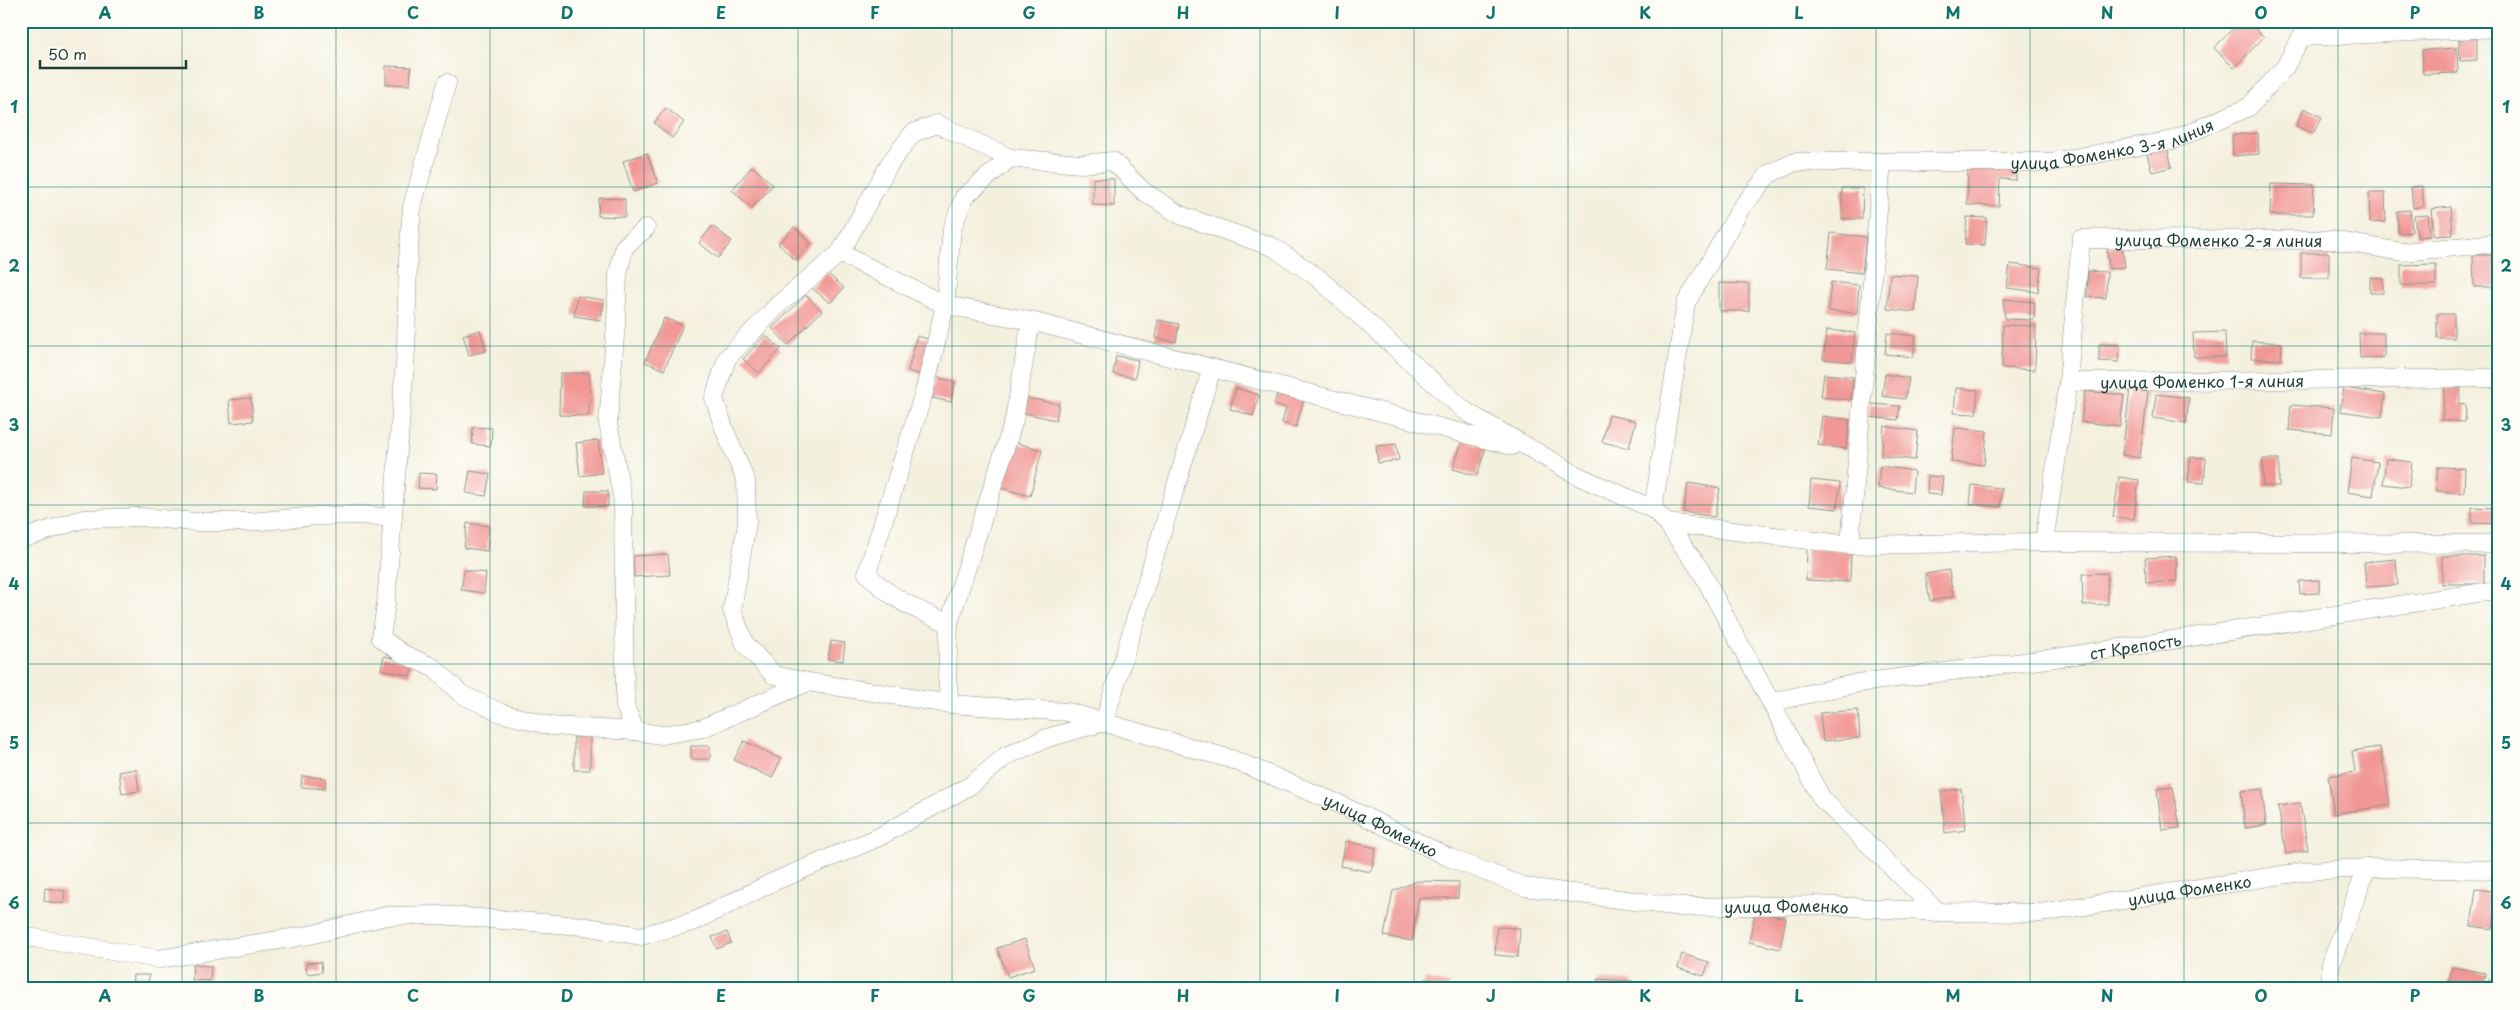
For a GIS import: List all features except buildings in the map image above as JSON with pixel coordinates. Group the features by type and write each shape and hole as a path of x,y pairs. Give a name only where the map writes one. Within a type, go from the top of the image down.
{"street":[{"name":"улица Фоменко 3-я линия","path":"1653,509 1686,303 1741,208 1769,174 1795,162 2051,162 2173,140 2249,107 2285,67 2310,21"},
{"path":"2302,37 2499,28"},
{"path":"447,83 412,208 408,259 406,349 386,603 381,638 403,654 434,668 461,694 501,714 551,726 635,731 662,735 703,728 808,682"},
{"path":"1530,450 1031,321 946,305 840,254 890,163 913,132 937,124 1010,158 1080,164 1113,161 1143,191 1180,215 1273,247 1317,276 1465,411 1578,476 1653,509 1667,523 1701,571 1822,799 1938,912"},
{"path":"949,623 931,616 879,587 867,573 926,389 946,305 952,229 964,197 1010,158"},
{"path":"1850,545 1882,162"},
{"path":"635,731 625,706 623,501 608,423 618,275 624,247 646,228"},
{"name":"улица Фоменко 2-я линия","path":"2068,382 2081,240 2333,240 2402,252 2499,244"},
{"name":"улица Фоменко","path":"840,254 779,304 727,358 714,398 724,431 746,481 747,524 732,610 745,644 774,675 950,704 1068,712 1234,760 1337,803 1448,857 1526,887 1682,907 1818,905 1938,912 2040,914 2308,871 2367,868 2499,870"},
{"path":"950,704 946,678 949,623 1014,420 1031,321"},
{"path":"21,939 34,938 160,959 310,935 386,916 439,915 583,926 641,936 695,921 773,882 879,837 971,785 1006,756 1047,738 1104,722 1212,368"},
{"name":"улица Фоменко 1-я линия","path":"2068,382 2499,378"},
{"path":"2044,542 2068,382"},
{"path":"21,539 83,519 140,517 196,522 250,522 317,516 393,518"},
{"path":"1667,523 1850,545 2044,542 2499,544"},
{"name":"ст Крепость","path":"1772,702 1858,683 2062,657 2484,592 2499,593"},
{"path":"2329,989 2331,963 2367,868"}]}
